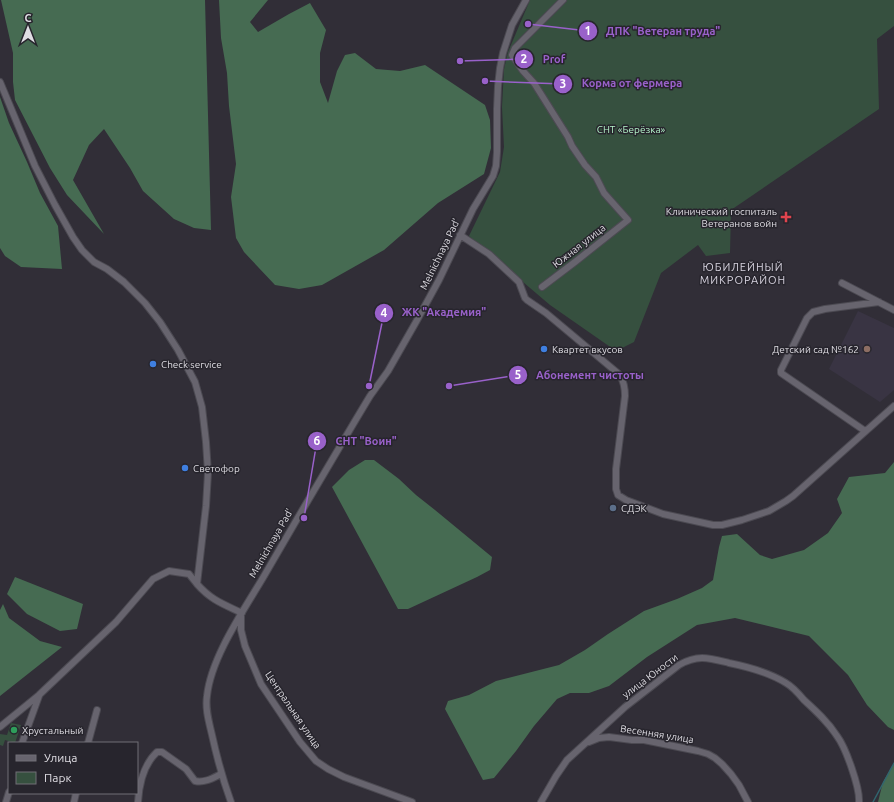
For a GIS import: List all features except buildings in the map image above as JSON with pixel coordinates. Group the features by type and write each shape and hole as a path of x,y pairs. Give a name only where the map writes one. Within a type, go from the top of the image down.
{"street":[{"name":"Melnichnaya Pad'","path":"231,802 221,774 206,707 213,668 227,639 355,421 370,396 388,371 409,335 473,209 493,176 496,166 497,109 500,68 503,52 512,25 526,0"},
{"name":"Южная улица","path":"542,287 628,220 604,193 596,177 585,165 572,146 568,136 534,83 522,71 512,55 515,48 563,0"},
{"path":"0,82 36,166 73,237 82,250 94,262 107,269 124,282 145,303 160,322 178,350 195,382 202,407 208,473 206,506 197,584"},
{"path":"460,234 489,254 519,282 526,300 546,313 620,375 624,382 625,396 616,469 616,489 618,495 626,500 664,514 713,525 722,525 742,520 768,511 793,496 894,406"},
{"path":"842,283 894,310"},
{"path":"865,431 781,373 781,370 807,318 813,312 879,302"},
{"path":"0,727 39,695 116,622 153,579 169,571 189,574 204,591 217,601 242,614"},
{"name":"Центральная улица","path":"242,614 241,630 245,646 261,684 300,742 316,761 344,777 412,802"},
{"name":"улица Юности","path":"541,802 567,760 626,707 679,665 694,658 716,660 760,670 788,684 819,714 839,737 856,781 859,802"},
{"path":"22,742 39,695"},
{"path":"88,742 98,710"},
{"name":"Весенняя улица","path":"588,742 599,738 609,737 644,740 708,754 715,758 726,769 739,785 748,802"},
{"path":"138,802 143,776 150,760 157,752 162,752 186,768 195,781 206,781 221,774"}],"shaded area":[{"name":"Детский сад №162","path":"858,311 894,328 894,390 880,402 829,369"}],"green space":[{"path":"1,0 205,0 211,230 194,228 174,219 143,191 130,168 104,129 89,145 73,180 104,234 67,195 50,168 15,100 13,82 13,53"},
{"path":"219,0 268,0 250,22 258,32 310,3 326,30 320,53 320,82 328,103 337,71 345,55 355,53 376,69 400,71 425,65 485,105 490,120 491,148 484,174 438,203 384,250 322,285 299,289 275,285 244,252 236,238 231,197 236,164 229,106 227,73 221,38"},
{"name":"СНТ «Берёзка»","path":"530,0 559,0 509,52 518,49 567,0 894,0 894,26 877,39 879,109 731,210 730,253 706,256 698,245 661,273 634,342 616,351 550,305 469,236 500,172 504,147 502,107 504,69 508,52"},
{"path":"0,97 9,123 40,193 58,226 62,269 21,267 5,256 0,248"},
{"path":"365,460 374,460 399,479 416,495 492,557 490,570 408,609 398,609 332,487 349,470"},
{"path":"894,462 894,730 888,727 867,705 848,675 809,636 735,618 697,625 647,657 609,686 589,693 570,693 557,699 494,778 483,780 445,709 448,701 469,695 496,681 559,665 585,650 644,611 702,588 713,580 722,536 737,534 760,555 772,559 804,550 828,533 842,513 837,499 849,477 885,473"},
{"path":"15,577 83,604 77,629 60,631 27,614 7,594"},
{"path":"3,604 9,618 40,641 62,647 0,696 0,610"},
{"name":"Хрустальный","path":"11,723 21,725 15,742 5,740 3,746 0,745 0,734 7,735"},
{"path":"894,763 894,802 878,802 883,782"}],"waterway":[{"path":"873,802 894,763"}],"place":[{"name":"ДПК \"Ветеран труда\"","path":"528,24"},
{"name":"Prof","path":"460,61"},
{"name":"Корма от фермера","path":"485,81"},
{"name":"Клинический госпиталь Ветеранов войн","path":"786,217"},
{"name":"Квартет вкусов","path":"544,349"},
{"name":"Детский сад №162","path":"867,349"},
{"name":"Check service","path":"153,364"},
{"name":"ЖК \"Академия\"","path":"369,386"},
{"name":"Абонемент чистоты","path":"449,386"},
{"name":"Светофор","path":"185,468"},
{"name":"СДЭК","path":"613,508"},
{"name":"СНТ \"Воин\"","path":"304,518"},
{"name":"Хрустальный","path":"14,730"}],"district":[{"name":"ЮБИЛЕЙНЫЙ МИКРОРАЙОН","path":"743,273"}]}
